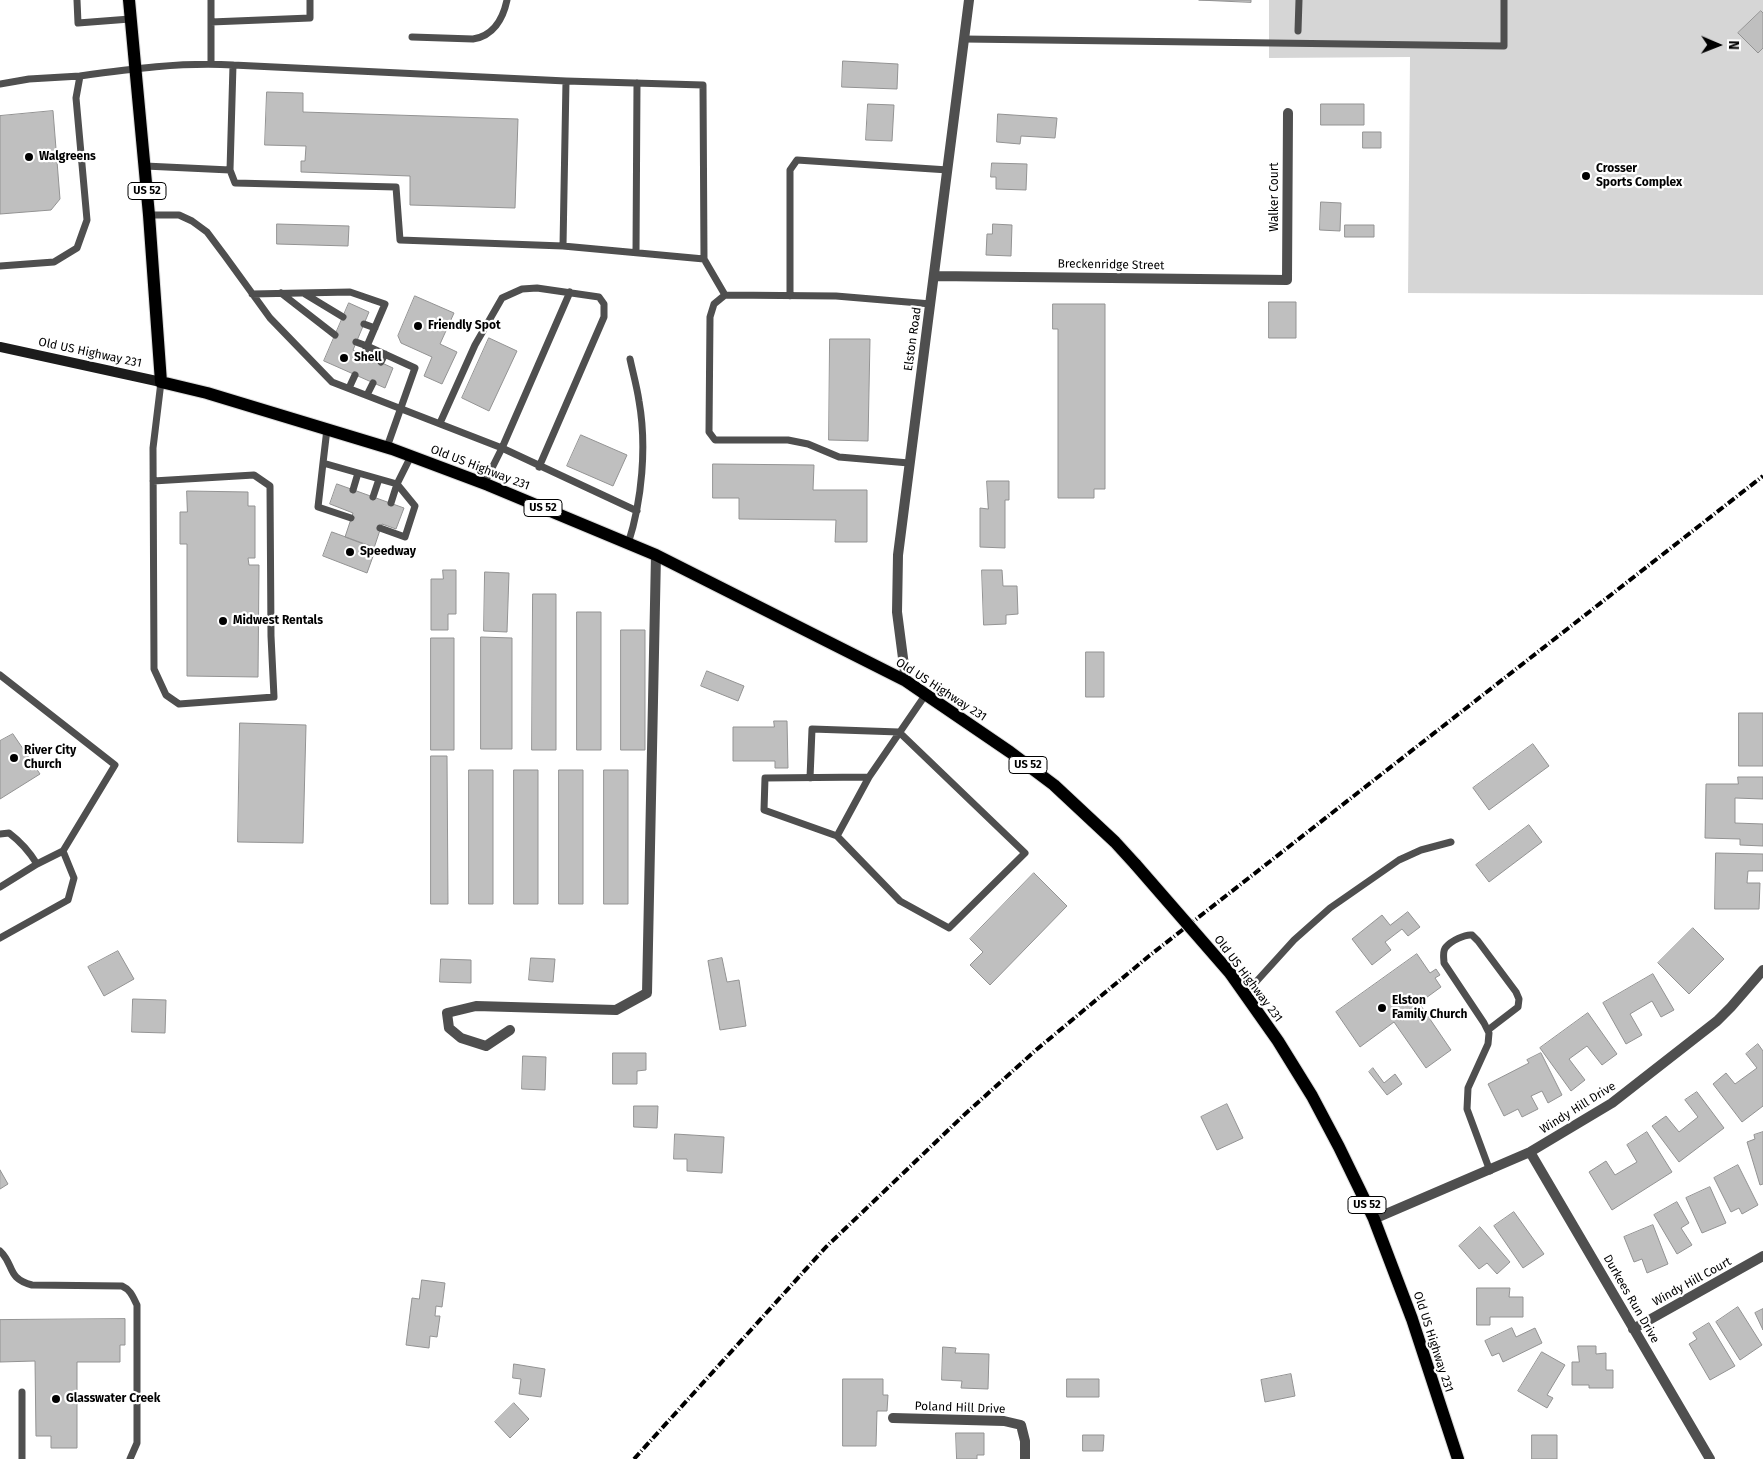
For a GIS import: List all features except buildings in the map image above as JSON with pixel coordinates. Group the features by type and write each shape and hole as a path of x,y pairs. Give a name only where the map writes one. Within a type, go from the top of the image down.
{"main road":[{"name":"US 52","path":"129,0 149,215 161,382"},
{"name":"Old US Highway 231","path":"161,382 208,393 411,456 656,555 906,681 1054,784 1109,836 1230,973 1278,1041 1312,1096 1374,1219 1412,1319 1458,1459"}],"street":[{"name":"Elston Road","path":"906,681 897,612 898,555 969,0"},
{"name":"Walker Court","path":"1287,280 1288,113"},
{"name":"Breckenridge Street","path":"934,276 1287,280"},
{"name":"Old US Highway 231","path":"0,347 161,382"},
{"path":"510,1030 486,1046 461,1038 449,1028 448,1013 476,1006 616,1010 648,993 656,555"},
{"name":"Windy Hill Drive","path":"1374,1219 1530,1152 1612,1103 1702,1033 1732,1007 1763,970"},
{"name":"Durkees Run Drive","path":"1530,1152 1710,1459"},
{"name":"Windy Hill Court","path":"1633,1329 1763,1256"},
{"name":"Poland Hill Drive","path":"893,1418 1004,1421 1021,1425 1025,1441 1025,1459"}],"lane":[{"path":"76,0 78,23 130,19"},
{"path":"210,0 211,64"},
{"path":"211,22 310,18 310,0"},
{"path":"412,37 482,38 493,30 498,23 504,12 507,0"},
{"path":"1298,31 1299,0"},
{"path":"964,39 1504,46 1504,0"},
{"path":"0,84 29,79 80,76 135,68 211,64 566,81 703,85 704,259 725,295"},
{"path":"233,65 230,170 235,183 396,187 400,240 563,246 704,259"},
{"path":"0,266 54,262 77,248 87,220 76,98 80,76"},
{"path":"563,246 566,81"},
{"path":"636,252 637,83"},
{"path":"790,296 790,170 797,160 948,170"},
{"path":"144,166 230,170"},
{"path":"149,215 179,215 192,221 206,232 270,318 332,382 502,448 539,467 637,511"},
{"path":"440,423 475,345 502,298 522,289 538,288 599,297 604,304 604,317 539,467"},
{"path":"252,294 350,292 385,304 364,355"},
{"path":"484,484 502,448 570,292"},
{"path":"281,293 335,335"},
{"path":"304,293 343,317"},
{"path":"909,463 839,458 808,444 788,440 715,440 709,432 710,317 714,304 725,295 836,296 931,304"},
{"path":"364,324 374,328"},
{"path":"356,342 414,368 387,448"},
{"path":"381,362 385,354"},
{"path":"628,544 637,511 642,471 640,403 630,360"},
{"path":"349,388 355,375"},
{"path":"153,481 254,475 270,486 271,636 274,698 179,704 166,695 154,669 153,481 153,448 161,382"},
{"path":"367,395 372,383"},
{"path":"327,429 318,507 347,515"},
{"path":"391,503 397,484 411,456"},
{"path":"323,462 397,484 415,506 405,537 382,527"},
{"path":"353,490 358,473"},
{"path":"374,497 379,479"},
{"path":"0,675 115,765 63,850 36,864 0,887"},
{"path":"837,836 869,777 926,694"},
{"path":"810,778 812,729 899,732 1025,853 949,928 900,900 837,836 764,810 765,778 810,778 869,777"},
{"path":"0,834 9,833 21,842 36,864"},
{"path":"1245,994 1294,940 1330,908 1399,860 1421,850 1452,842"},
{"path":"0,938 68,900 74,878 63,850"},
{"path":"1488,1030 1518,1007 1519,998 1478,941 1472,935 1465,934 1446,947 1443,954 1444,963 1488,1030 1488,1044 1468,1088 1467,1109 1490,1170"},
{"path":"0,1251 20,1282 32,1285 122,1286 129,1289 137,1305 137,1443 130,1459"},
{"path":"22,1392 22,1459"}],"shaded area":[{"name":"Crosser Sports Complex","path":"1269,0 1763,0 1763,295 1408,293 1410,57 1269,58"}],"railway":[{"path":"634,1459 826,1247 964,1115 1036,1050 1149,956 1763,476"}],"place":[{"name":"Walgreens","path":"29,157"},
{"name":"Crosser Sports Complex","path":"1586,176"},
{"name":"Friendly Spot","path":"418,326"},
{"name":"Shell","path":"344,358"},
{"name":"Speedway","path":"350,552"},
{"name":"Midwest Rentals","path":"223,621"},
{"name":"River City Church","path":"14,758"},
{"name":"Elston Family Church","path":"1382,1008"},
{"name":"Glasswater Creek","path":"56,1399"}]}
